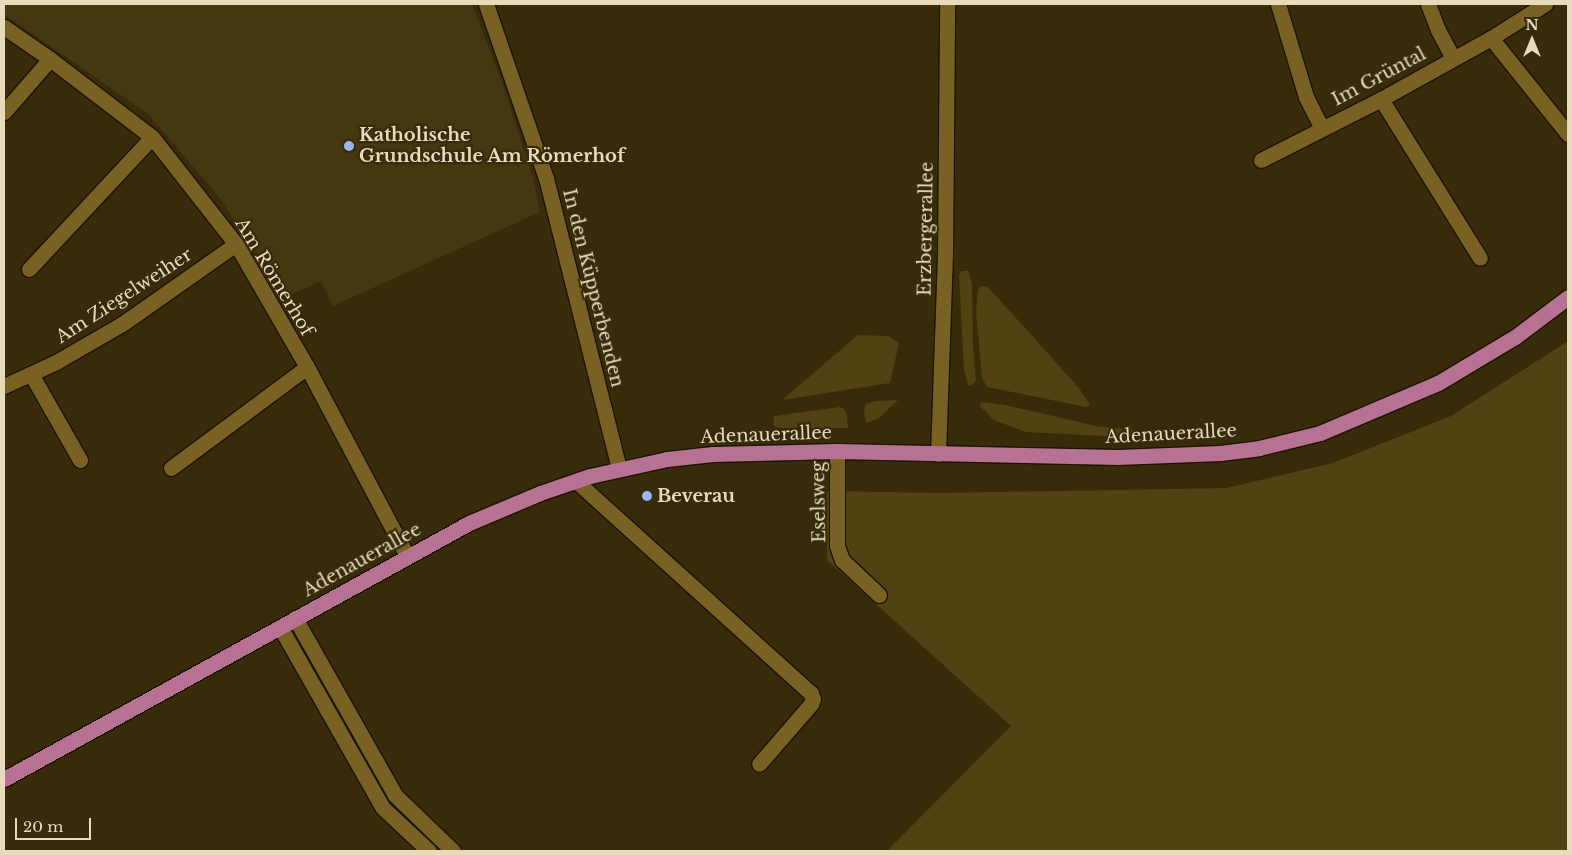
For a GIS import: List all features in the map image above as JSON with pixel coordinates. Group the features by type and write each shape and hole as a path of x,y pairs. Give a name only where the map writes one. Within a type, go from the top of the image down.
{"main road":[{"name":"Adenauerallee","path":"4,779 469,523 576,481 619,468 667,459 713,454 837,451 1118,457 1220,453 1259,448 1320,433 1438,383 1515,337 1568,297"}],"street":[{"name":"In den Küpperbenden","path":"486,4 546,178 619,468"},
{"name":"Erzbergerallee","path":"938,454 945,253 947,4"},
{"name":"Im Grüntal","path":"1278,4 1306,97 1322,128"},
{"name":"Im Grüntal","path":"1428,4 1438,30 1453,58"},
{"name":"Im Grüntal","path":"1261,160 1381,99 1491,38 1545,4"},
{"name":"Am Römerhof","path":"4,27 50,58 152,137 236,244 307,367 407,556"},
{"path":"1491,38 1568,134"},
{"path":"4,112 50,58"},
{"path":"1381,99 1480,258"},
{"path":"29,270 152,137"},
{"name":"Am Ziegelweiher","path":"5,383 31,374 122,324 236,244"},
{"path":"171,468 307,367"},
{"path":"31,374 80,460"},
{"name":"Eselsweg","path":"837,451 837,546 842,560 878,594"},
{"path":"576,481 811,693 813,699 811,704 759,764"},
{"path":"295,618 394,795 453,851"},
{"path":"280,626 383,808 428,851"}],"shaded area":[{"name":"Katholische Grundschule Am Römerhof","path":"4,4 472,4 504,88 533,178 540,212 333,306 321,281 284,298 219,197 148,114 4,14"},
{"path":"962,271 968,271 972,283 973,345 976,381 971,386 968,385 964,369 959,275"},
{"path":"982,286 988,287 1079,388 1090,405 1086,407 987,387 982,378 976,312 978,290"},
{"path":"858,335 888,336 899,343 890,383 782,400"},
{"path":"1568,341 1568,851 887,851 1011,726 827,560 827,491 939,493 1226,488 1333,463 1451,416"},
{"path":"898,400 878,419 866,423 864,410 866,404 875,401"},
{"path":"981,402 1005,405 1096,426 1133,430 1136,433 1134,436 1124,437 1026,432 994,420 980,406"},
{"path":"840,407 844,409 847,415 848,428 780,428 774,426 774,416"}],"place":[{"name":"Katholische Grundschule Am Römerhof","path":"349,146"},
{"name":"Beverau","path":"647,496"}]}
